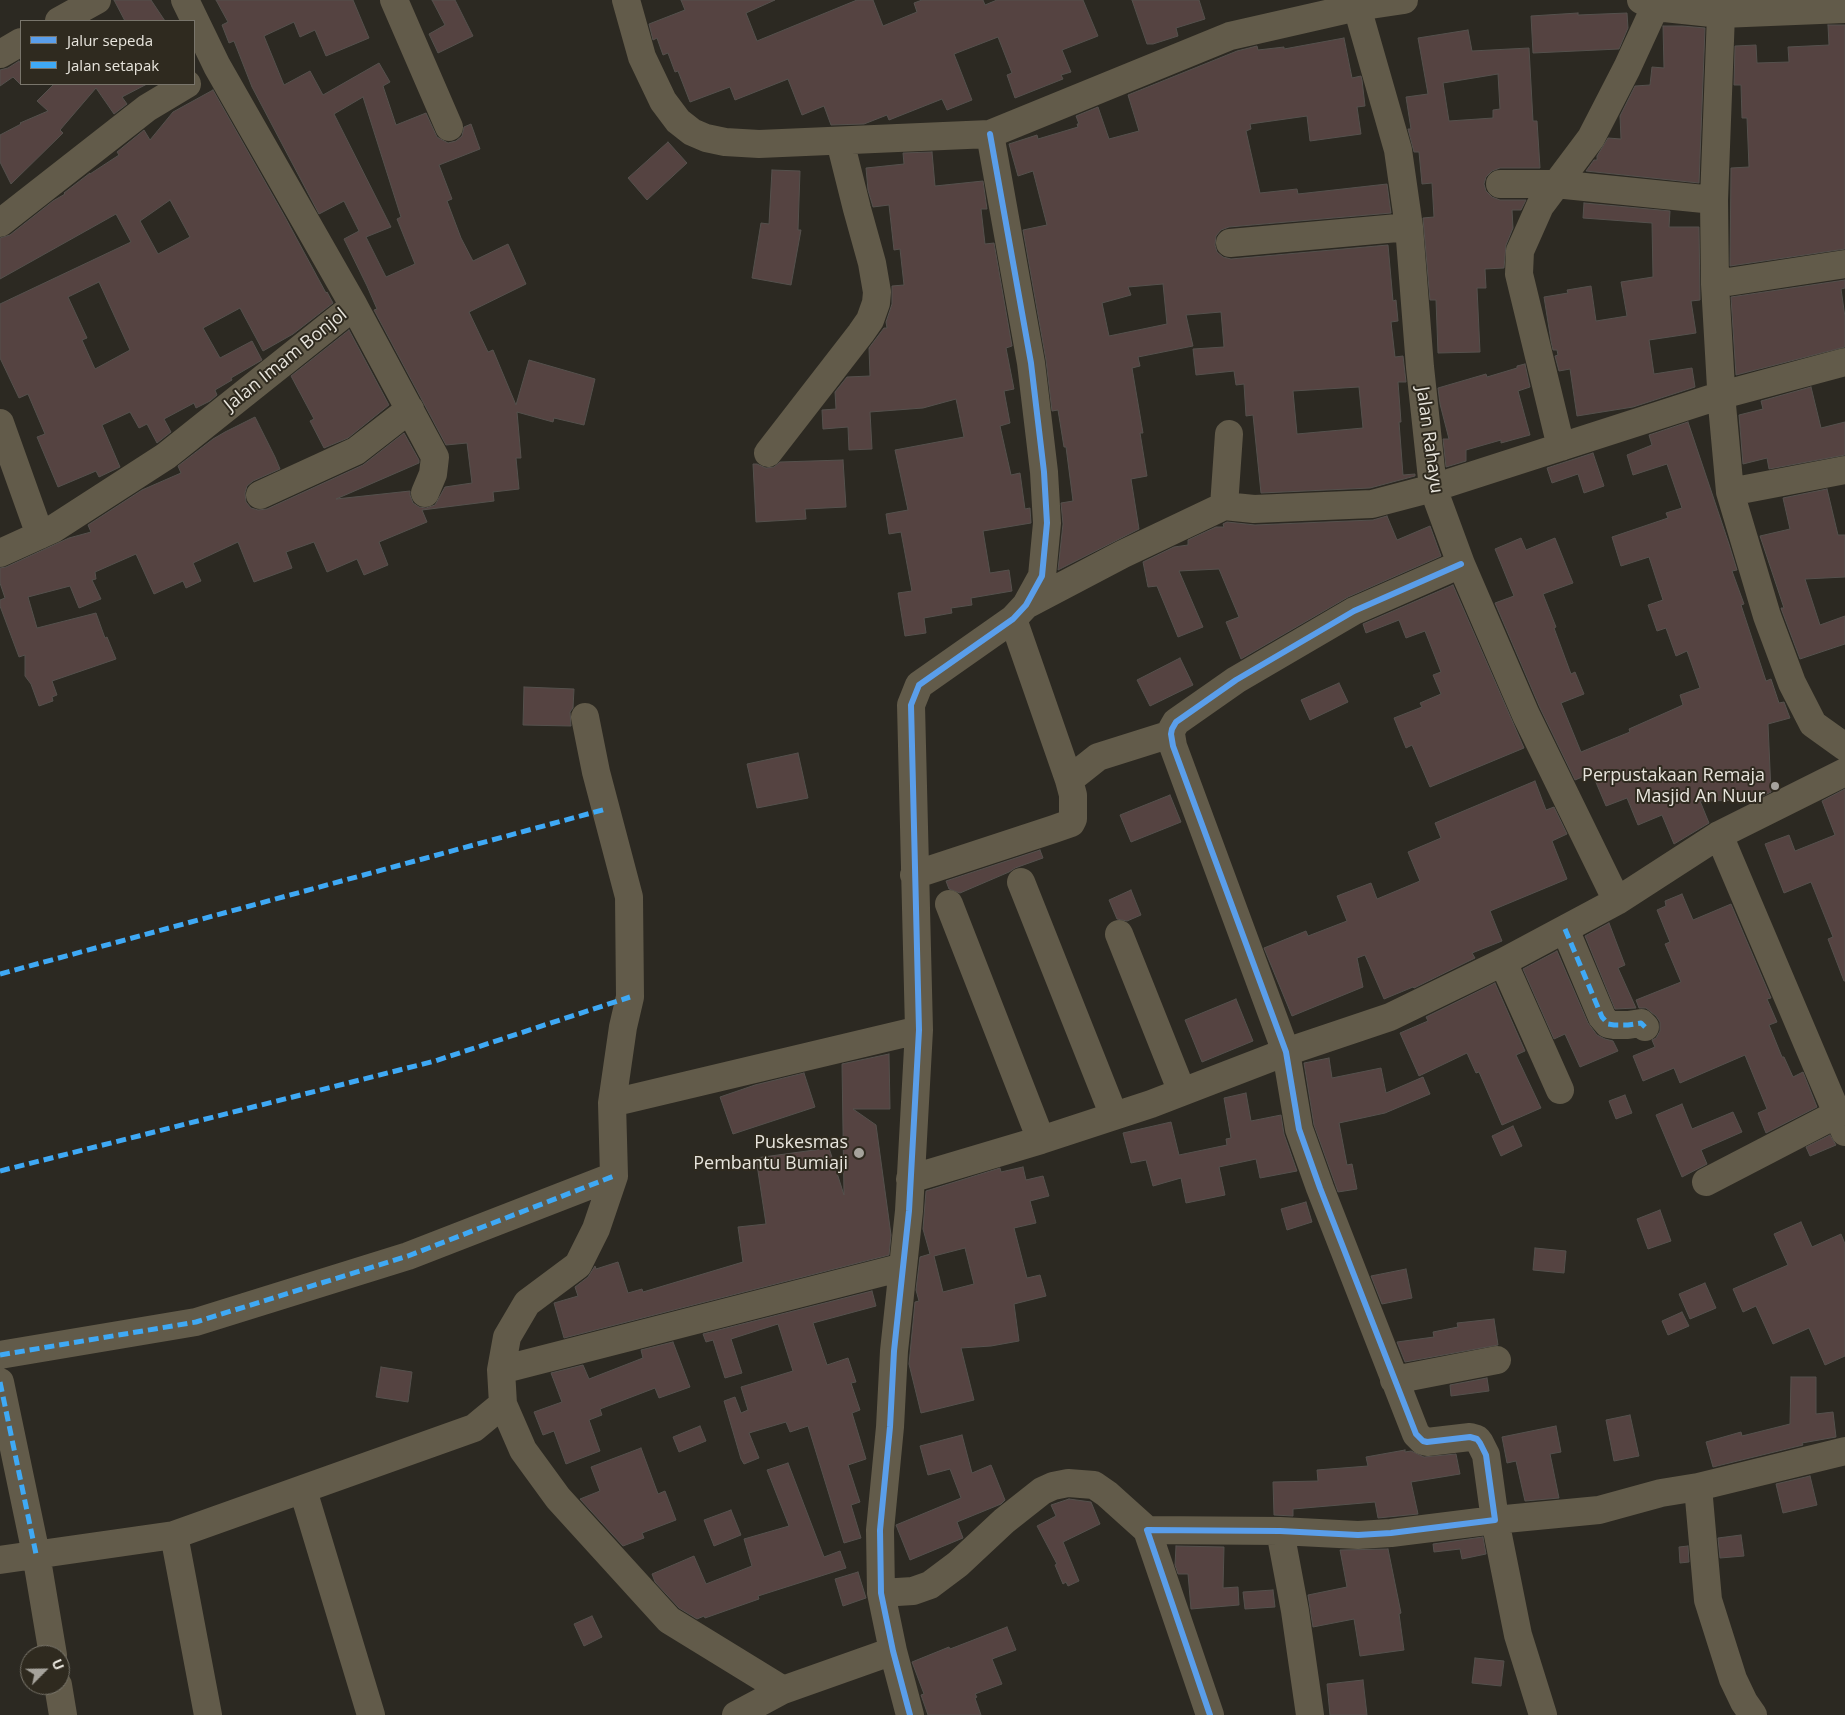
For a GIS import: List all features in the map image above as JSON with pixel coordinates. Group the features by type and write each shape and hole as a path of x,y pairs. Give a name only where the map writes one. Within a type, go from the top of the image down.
{"street":[{"path":"67,11 97,0"},
{"name":"Jalan Imam Bonjol","path":"185,0 195,20"},
{"path":"394,0 449,127"},
{"path":"626,0 642,57 663,101 678,121 692,132 706,138 725,142 768,144 990,134 1230,36 1357,7 1404,0"},
{"path":"1561,447 1519,274 1520,251 1540,206 1591,138 1627,68 1649,2 1721,14 1845,9"},
{"name":"Jalan Rahayu","path":"1357,7 1398,150 1409,227 1420,367 1433,488 1461,564 1526,715 1617,902"},
{"path":"1721,14 1714,200 1715,284 1730,492 1767,616 1792,683 1813,724 1845,747"},
{"name":"Jalan Imam Bonjol","path":"0,553 53,529 166,456 354,306 217,66 195,21"},
{"path":"0,54 20,43"},
{"path":"195,79 217,66"},
{"path":"4,210 147,108 185,85"},
{"path":"914,876 1071,823 1073,819 1074,805 1069,780 1019,612 1042,576 1048,523 1031,363 990,134"},
{"path":"768,453 861,334 870,320 876,303 877,292 872,263 856,209 840,141"},
{"path":"1500,184 1555,184 1714,200"},
{"path":"1230,243 1409,227"},
{"path":"1715,284 1845,264"},
{"path":"354,306 435,457 433,474 425,493"},
{"path":"910,1715 893,1651 881,1593 880,1530 910,1179 919,1030 911,705 919,685 1019,612 1122,554 1224,506 1254,510 1372,504 1433,488 1722,395 1845,362"},
{"path":"260,496 356,451 410,409"},
{"path":"0,423 40,535"},
{"path":"1224,506 1229,434"},
{"path":"1730,492 1845,470"},
{"path":"1461,564 1354,611 1236,680 1176,722 1171,734 1173,746 1286,1052 1299,1129 1320,1188 1416,1434 1423,1441 1470,1437 1477,1439 1486,1455 1495,1520 1518,1635 1543,1715"},
{"path":"585,717 596,772 629,897 630,996 623,1027 612,1103 614,1176 596,1229 578,1265 527,1303 507,1337 501,1370 503,1404 523,1450 558,1498 669,1620 783,1690"},
{"path":"1069,780 1098,756 1171,734"},
{"path":"910,1179 1114,1116 1286,1052 1390,1017 1503,962 1617,902 1718,835 1845,772"},
{"path":"1706,1182 1841,1123 1718,835"},
{"path":"1021,882 1114,1116"},
{"path":"949,904 1041,1140"},
{"path":"1565,929 1602,1017 1608,1024 1628,1025 1641,1023 1645,1027"},
{"path":"1119,934 1182,1092"},
{"path":"1503,962 1560,1090"},
{"path":"612,1103 919,1030"},
{"path":"0,1355 196,1322 408,1256 614,1176"},
{"path":"501,1370 902,1267"},
{"path":"1394,1380 1497,1360"},
{"path":"0,1382 36,1554 51,1645"},
{"path":"0,1560 174,1535 474,1428 503,1404"},
{"path":"1147,1530 1280,1530 1358,1535 1391,1534 1495,1520 1599,1510 1661,1493 1698,1487 1845,1451"},
{"path":"881,1593 913,1591 930,1585 958,1564 1004,1521 1042,1491 1053,1486 1068,1483 1094,1485 1107,1494 1147,1530 1210,1715"},
{"path":"1698,1487 1708,1600 1733,1679 1744,1702 1754,1715"},
{"path":"303,1490 371,1715"},
{"path":"1280,1530 1295,1611 1310,1715"},
{"path":"174,1535 208,1715"},
{"path":"736,1715 783,1690 893,1651"},
{"path":"60,1695 63,1715"}],"building":[{"path":"114,0 151,0 164,20 124,20"},
{"path":"216,0 353,0 369,38 326,56 315,30 300,37 294,22 264,36 284,85 310,71 323,95 379,63 390,82 383,86 396,125 426,113 437,137 448,143 456,141 462,136 464,127 471,124 480,149 439,165 452,199 447,201 461,238 473,261 508,244 526,284 469,312 488,352 493,350 516,405 529,360 595,379 584,425 554,418 553,422 517,412 521,458 516,458 519,489 493,492 494,501 422,510 427,522 379,542 388,565 364,575 357,559 327,572 314,542 286,552 292,568 254,582 238,542 193,563 201,581 186,588 183,581 154,594 136,554 95,572 96,579 92,580 101,599 79,608 70,586 28,597 37,628 96,613 105,638 107,637 116,659 52,681 57,695 52,697 53,701 39,706 31,684 25,676 25,655 19,657 0,606 0,600 5,598 0,583 0,568 69,538 91,532 88,525 142,490 181,473 178,466 225,432 255,417 275,457 280,469 253,481 247,486 245,493 246,502 251,508 258,510 267,509 363,465 404,433 419,463 336,499 410,491 413,503 419,507 426,508 435,505 445,487 472,483 467,443 446,445 374,310 377,309 344,239 359,231 344,201 319,214 252,87 234,41 229,43 222,25 228,22","holes":["363,97 401,217 397,219 415,264 386,277 366,237 391,227 334,114"]},
{"path":"432,0 455,0 473,36 438,53 429,34 445,25"},
{"path":"681,0 775,0 746,13 757,41 857,0 873,0 883,26 917,12 914,3 922,0 983,0 985,5 997,0 1083,0 1098,36 1062,50 1071,72 1061,75 1063,79 1015,98 1007,75 1012,73 998,37 954,54 972,100 947,110 942,99 889,120 887,115 864,124 831,125 824,106 802,115 788,79 735,100 730,87 690,102 678,71 675,72 668,53 663,55 657,38 653,40 649,24 685,10"},
{"path":"1132,0 1199,0 1205,19 1176,28 1178,36 1147,44"},
{"path":"1578,13 1578,15 1627,13 1628,28 1619,49 1533,53 1531,16"},
{"path":"1828,25 1845,25 1845,249 1730,266 1731,168 1749,167 1747,118 1742,118 1741,85 1734,85 1735,46 1756,45 1757,63 1789,62 1788,47 1829,45"},
{"path":"1663,26 1705,28 1699,183 1586,171 1594,160 1597,160 1597,156 1608,138 1621,139 1620,116 1635,86 1650,85 1652,67 1664,68"},
{"path":"1468,30 1472,51 1529,48 1533,121 1537,121 1540,168 1500,168 1492,171 1486,177 1484,184 1486,191 1492,197 1500,200 1526,200 1521,210 1512,210 1513,228 1506,245 1504,268 1485,269 1486,288 1477,288 1480,352 1438,353 1436,300 1430,300 1423,218 1434,217 1432,183 1422,184 1419,152 1414,152 1408,129 1411,129 1406,97 1428,94 1418,38","holes":["1498,74 1500,109 1493,110 1493,118 1449,121 1443,83"]},
{"path":"1344,38 1352,78 1361,76 1362,80 1365,106 1357,107 1361,134 1310,141 1307,116 1250,124 1251,129 1246,131 1260,193 1297,189 1298,194 1387,184 1391,213 1229,227 1221,230 1216,236 1215,245 1217,252 1223,257 1231,259 1388,245 1393,301 1396,300 1398,321 1391,322 1395,357 1403,356 1406,382 1398,382 1403,475 1415,474 1415,476 1370,488 1261,493 1253,415 1246,416 1244,384 1236,385 1234,371 1196,375 1193,349 1224,347 1221,312 1186,315 1193,346 1138,357 1140,366 1132,368 1143,433 1140,433 1147,476 1131,479 1139,529 1058,570 1063,524 1061,503 1073,501 1066,447 1064,447 1058,410 1052,411 1046,360 1023,230 1047,225 1033,171 1018,176 1009,144 1037,135 1038,139 1078,127 1077,124 1079,124 1076,116 1098,107 1109,139 1139,131 1128,95 1237,51 1257,46 1258,50 1284,47 1284,49","holes":["1163,284 1167,324 1109,336 1102,303 1131,295 1128,287","1359,387 1363,428 1297,434 1293,391"]},
{"path":"19,61 20,84 13,77 0,86 0,70 8,68"},
{"path":"53,85 145,85 122,97 127,104 114,114 96,88 60,130 63,133 11,184 0,162 0,135 20,123 48,111 37,101"},
{"path":"213,90 333,303 293,334 263,351 240,308 203,328 220,358 252,341 262,360 231,378 232,380 215,390 217,395 210,401 196,408 194,403 164,419 171,432 157,443 147,424 139,428 130,412 102,425 120,467 99,477 96,471 58,487 37,437 45,434 28,394 19,398 0,358 0,304 131,242 116,214 0,279 0,238 10,235 90,173 119,155 117,152 144,130 150,140 173,112","holes":["170,200 190,237 158,254 140,221","99,282 130,350 95,369 82,340 87,338 68,297"]},
{"path":"668,142 687,163 647,200 628,178"},
{"path":"932,152 935,186 983,181 987,209 981,209 985,244 994,243 1012,346 1006,348 1014,389 1004,391 1010,423 1000,426 1011,475 1020,473 1025,509 1030,508 1031,523 983,531 990,573 1009,570 1012,591 971,598 972,605 951,608 952,613 924,618 926,633 905,636 898,593 912,591 901,532 889,534 886,514 908,510 895,450 964,437 956,399 923,408 870,412 872,449 849,450 848,427 823,429 822,410 836,409 835,392 847,377 870,376 869,348 884,328 887,328 886,322 892,304 892,286 904,285 900,249 894,250 889,205 873,207 868,190 866,168 904,164 903,153"},
{"path":"772,170 800,171 798,230 801,230 791,285 752,278 761,223 769,224"},
{"path":"1584,203 1670,211 1669,227 1699,227 1700,300 1691,301 1696,333 1649,340 1654,374 1692,368 1695,387 1633,407 1577,416 1570,369 1559,371 1555,356 1558,355 1557,350 1553,350 1544,297 1568,293 1567,290 1591,286 1596,321 1627,316 1621,282 1653,277 1652,223 1583,218"},
{"path":"1845,280 1845,288 1841,289 1845,317 1845,347 1736,375 1731,297"},
{"path":"349,330 389,405 348,438 324,448 310,421 314,419 291,376"},
{"path":"1525,364 1530,387 1518,391 1530,435 1501,443 1501,440 1466,450 1466,461 1446,467 1443,439 1449,439 1438,388 1486,374 1487,377"},
{"path":"1811,387 1821,428 1845,422 1845,455 1769,469 1767,458 1743,464 1739,415 1763,409 1761,401"},
{"path":"1688,422 1737,570 1732,571 1744,604 1741,605 1766,681 1771,679 1779,703 1784,702 1790,718 1768,724 1771,792 1755,800 1700,801 1709,823 1674,844 1662,815 1638,825 1627,798 1606,806 1592,773 1575,780 1540,708 1495,603 1514,596 1495,549 1521,538 1526,550 1555,538 1573,583 1543,594 1571,674 1575,672 1584,694 1561,703 1581,752 1630,732 1629,729 1683,705 1680,695 1700,688 1687,651 1676,656 1666,628 1657,631 1648,605 1663,600 1649,557 1621,566 1612,537 1668,518 1666,513 1682,508 1667,464 1633,475 1627,455 1652,445 1649,435"},
{"path":"1593,453 1604,486 1584,493 1578,474 1552,483 1547,468"},
{"path":"843,460 846,507 805,509 806,519 756,522 753,464 766,468 774,467 780,462"},
{"path":"1827,489 1838,535 1845,535 1845,577 1805,579 1820,625 1845,616 1845,644 1800,659 1781,608 1784,608 1760,536 1790,529 1783,498"},
{"path":"1387,516 1397,540 1430,526 1441,556 1348,597 1241,659 1226,622 1239,617 1219,569 1179,571 1203,627 1178,637 1157,586 1148,587 1143,562 1174,547 1188,545 1188,540 1216,527 1224,527 1223,524 1227,522 1255,525 1373,520"},
{"path":"1453,585 1524,748 1430,787 1412,745 1406,748 1394,718 1422,707 1420,703 1441,694 1433,675 1441,672 1425,631 1406,638 1399,620 1366,633 1363,624"},
{"path":"1180,658 1193,685 1150,706 1137,680"},
{"path":"1339,683 1348,702 1310,720 1301,700"},
{"path":"524,687 574,689 573,708 570,712 571,726 523,725"},
{"path":"798,753 808,798 757,808 747,764"},
{"path":"1535,781 1546,810 1554,807 1567,834 1552,841 1567,879 1490,911 1502,941 1472,953 1475,958 1414,988 1384,999 1365,955 1357,958 1363,987 1292,1016 1264,948 1306,931 1308,936 1347,921 1337,896 1371,883 1377,899 1420,881 1408,852 1441,838 1435,823"},
{"path":"1845,789 1844,981 1828,939 1833,937 1811,882 1784,893 1765,844 1789,835 1795,851 1835,835 1822,801"},
{"path":"1170,795 1181,822 1131,842 1120,815"},
{"path":"1040,850 1043,858 1015,868 960,893 949,889 946,881"},
{"path":"1131,890 1141,915 1127,921 1117,919 1109,900"},
{"path":"1682,894 1693,920 1731,904 1771,998 1767,999 1777,1022 1769,1025 1782,1057 1784,1057 1793,1077 1803,1072 1817,1107 1766,1133 1758,1113 1767,1109 1745,1055 1680,1083 1674,1068 1643,1081 1633,1056 1655,1047 1652,1040 1656,1038 1660,1031 1660,1022 1656,1016 1646,1008 1639,1008 1636,1000 1681,982 1665,944 1670,942 1657,910 1666,906 1665,901"},
{"path":"1609,923 1625,965 1618,968 1636,1008 1615,1009 1585,936"},
{"path":"1557,951 1588,1023 1597,1035 1613,1041 1618,1051 1580,1067 1565,1034 1554,1039 1523,969"},
{"path":"1495,983 1525,1051 1516,1055 1541,1108 1502,1125 1479,1072 1476,1073 1467,1053 1419,1076 1400,1033 1428,1021 1426,1017"},
{"path":"1236,999 1253,1041 1202,1062 1185,1020"},
{"path":"889,1054 890,1109 853,1109 876,1125 891,1235 889,1255 564,1338 554,1303 578,1296 575,1287 588,1277 595,1266 596,1269 618,1262 628,1293 642,1289 643,1292 743,1262 738,1227 766,1224 756,1158 829,1148 844,1195 842,1064"},
{"path":"1329,1058 1332,1078 1381,1068 1386,1093 1423,1077 1430,1094 1385,1113 1339,1123 1347,1165 1352,1164 1357,1189 1338,1192 1314,1125 1304,1063"},
{"path":"804,1073 815,1107 733,1134 720,1097 755,1085"},
{"path":"1246,1093 1251,1121 1281,1115 1284,1134 1297,1171 1260,1178 1256,1159 1219,1167 1225,1195 1186,1203 1181,1178 1153,1186 1146,1160 1131,1163 1123,1133 1171,1122 1179,1155 1227,1145 1226,1139 1231,1138 1224,1098"},
{"path":"1625,1095 1632,1113 1616,1119 1609,1101"},
{"path":"1682,1104 1692,1129 1733,1112 1742,1132 1701,1150 1707,1164 1682,1177 1656,1115"},
{"path":"1513,1126 1522,1146 1501,1156 1492,1136"},
{"path":"1830,1135 1836,1145 1810,1156 1806,1147"},
{"path":"1023,1167 1026,1180 1043,1176 1049,1196 1030,1201 1036,1223 1014,1228 1027,1278 1040,1275 1046,1296 1014,1304 1019,1341 991,1346 961,1348 974,1400 921,1413 909,1364 915,1302 919,1301 916,1290 920,1257 930,1254 923,1229 926,1191 1000,1168 1001,1172","holes":["965,1248 974,1284 943,1292 934,1256"]},
{"path":"1306,1202 1312,1222 1287,1230 1281,1209"},
{"path":"1660,1210 1671,1241 1648,1249 1637,1219"},
{"path":"1801,1222 1812,1247 1841,1234 1845,1244 1845,1356 1825,1365 1809,1328 1773,1344 1756,1306 1743,1312 1733,1289 1788,1265 1774,1234"},
{"path":"1535,1248 1566,1251 1564,1273 1533,1270"},
{"path":"1406,1269 1412,1298 1382,1304 1371,1276"},
{"path":"1705,1283 1716,1308 1690,1319 1679,1294"},
{"path":"872,1291 876,1306 813,1323 827,1365 848,1358 856,1382 851,1383 860,1410 852,1413 866,1459 848,1465 860,1502 851,1505 861,1538 844,1543 808,1426 790,1432 786,1422 749,1433 759,1458 744,1464 741,1459 724,1401 735,1397 741,1413 748,1410 741,1387 793,1371 778,1324 731,1339 742,1373 725,1378 713,1340 706,1342 703,1334"},
{"path":"1682,1312 1689,1326 1668,1335 1662,1321"},
{"path":"1494,1319 1498,1345 1405,1362 1397,1342 1434,1337 1433,1332 1458,1327 1457,1323"},
{"path":"673,1342 690,1387 659,1398 655,1388 600,1409 602,1415 589,1420 600,1451 566,1464 554,1431 543,1435 534,1412 562,1402 551,1373 583,1365 589,1379 643,1358 641,1350"},
{"path":"381,1367 412,1372 408,1402 376,1397"},
{"path":"1791,1377 1816,1377 1816,1414 1833,1412 1836,1437 1802,1443 1803,1445 1713,1467 1706,1442 1741,1432 1742,1436 1790,1424"},
{"path":"1487,1378 1489,1391 1451,1396 1450,1385"},
{"path":"1630,1415 1639,1456 1614,1461 1606,1420"},
{"path":"700,1426 706,1441 679,1452 673,1437"},
{"path":"1556,1426 1561,1452 1550,1454 1559,1498 1525,1501 1516,1461 1507,1463 1502,1437"},
{"path":"962,1435 972,1473 991,1465 1005,1500 1001,1504 957,1522 963,1538 910,1560 896,1525 961,1498 950,1469 928,1475 920,1446"},
{"path":"641,1448 658,1494 665,1491 676,1520 642,1533 644,1538 623,1546 580,1499 600,1491 591,1467"},
{"path":"1405,1450 1405,1452 1411,1451 1424,1457 1456,1454 1460,1474 1411,1482 1418,1514 1378,1518 1375,1502 1293,1509 1293,1516 1274,1515 1273,1482 1318,1481 1317,1470 1368,1466 1366,1457"},
{"path":"788,1463 824,1557 840,1551 846,1568 758,1596 759,1599 705,1618 704,1616 697,1619 679,1608 655,1582 652,1574 694,1556 706,1584 752,1566 744,1539 789,1526 767,1470"},
{"path":"1810,1476 1817,1505 1783,1513 1776,1484"},
{"path":"1069,1499 1091,1502 1100,1524 1063,1542 1079,1581 1068,1586 1066,1582 1063,1584 1055,1565 1057,1564 1037,1526 1056,1516 1051,1505"},
{"path":"731,1510 741,1535 714,1546 704,1520"},
{"path":"1741,1535 1744,1556 1720,1558 1718,1538"},
{"path":"1483,1537 1486,1554 1462,1559 1460,1549 1434,1552 1433,1544"},
{"path":"1176,1546 1224,1547 1223,1588 1238,1587 1239,1605 1191,1609 1188,1574 1178,1574 1175,1565"},
{"path":"1688,1546 1689,1562 1680,1563 1679,1547"},
{"path":"1388,1549 1401,1613 1399,1614 1404,1650 1360,1656 1354,1619 1313,1627 1308,1595 1347,1587 1340,1550"},
{"path":"858,1572 866,1598 843,1606 835,1579"},
{"path":"1273,1590 1275,1607 1245,1609 1243,1592"},
{"path":"592,1616 602,1637 584,1646 574,1624"},
{"path":"1007,1627 1016,1650 992,1659 1002,1684 975,1694 981,1715 928,1715 921,1695 924,1694 912,1662"},
{"path":"1475,1658 1504,1661 1501,1686 1472,1683"},
{"path":"1363,1680 1367,1715 1330,1715 1327,1684"}],"marked path":[{"path":"0,974 606,809"},
{"path":"1565,929 1602,1017 1608,1024 1628,1025 1641,1023 1645,1027"},
{"path":"0,1171 435,1061 630,997"},
{"path":"0,1355 196,1322 408,1256 614,1176"},
{"path":"0,1382 36,1554"}],"cycle path":[{"path":"910,1715 893,1651 881,1593 880,1530 890,1427 894,1351 909,1211 919,1030 911,705 919,685 1013,619 1026,605 1042,576 1047,523 1044,472 1031,363 990,134"},
{"path":"1210,1715 1147,1530 1280,1531 1358,1535 1391,1533 1495,1520 1486,1455 1477,1439 1470,1437 1427,1442 1423,1441 1416,1434 1320,1188 1299,1129 1286,1052 1173,746 1172,729 1176,722 1236,680 1354,611 1461,564"}],"place":[{"name":"Perpustakaan Remaja Masjid An Nuur","path":"1775,786"},
{"name":"Puskesmas Pembantu Bumiaji","path":"859,1153"}]}
